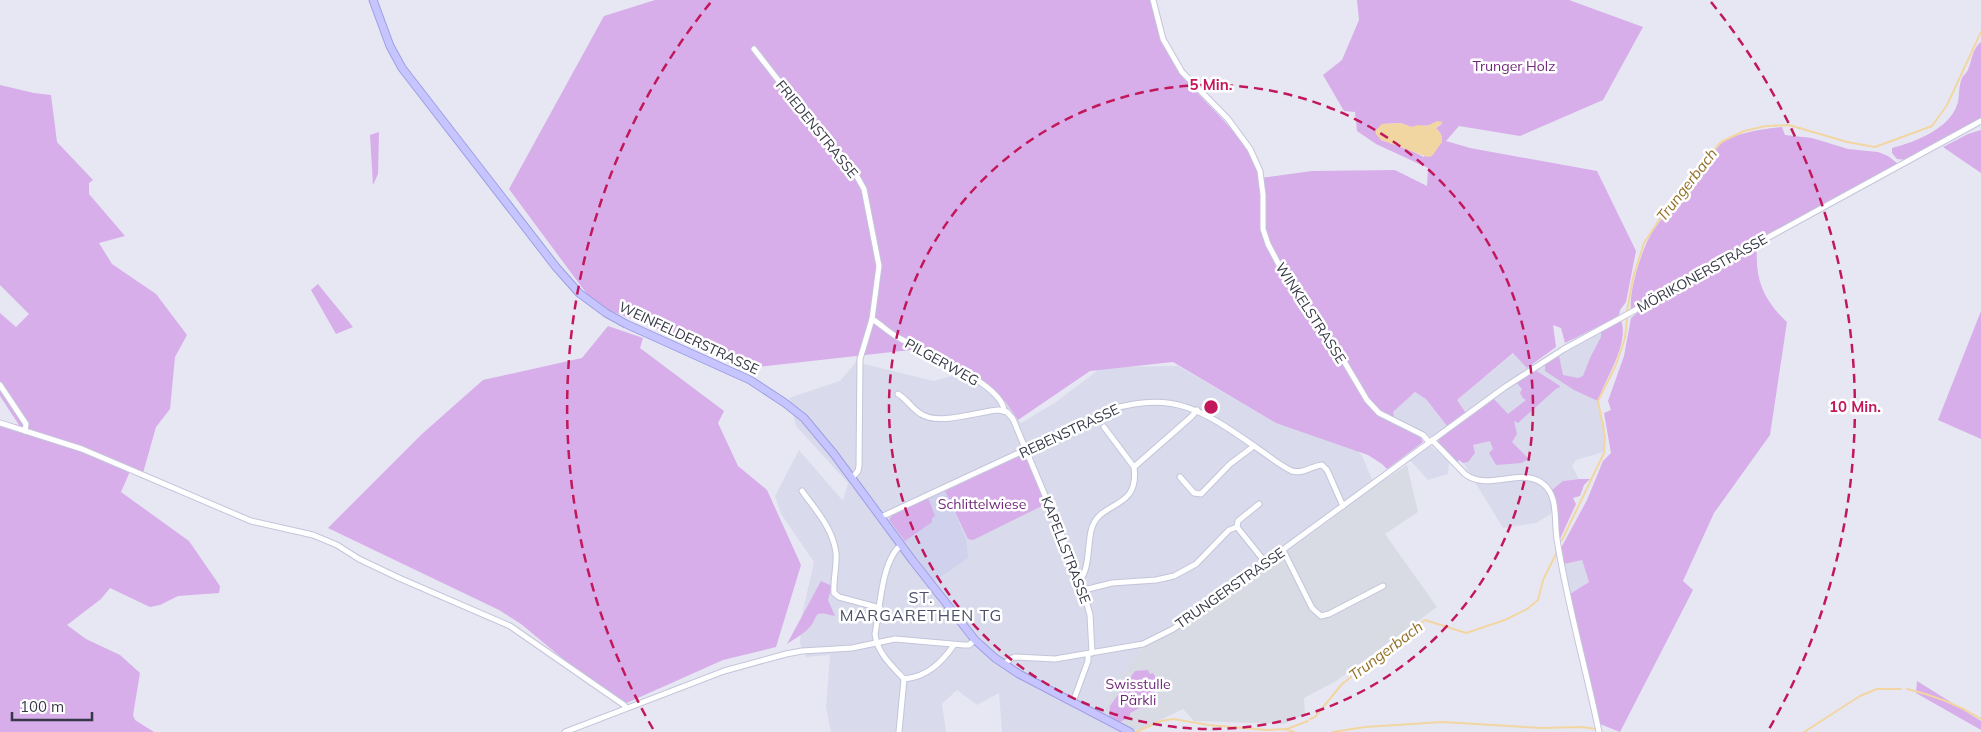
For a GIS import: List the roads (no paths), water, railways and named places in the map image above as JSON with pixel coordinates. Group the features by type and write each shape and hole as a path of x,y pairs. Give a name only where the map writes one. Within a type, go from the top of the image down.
{"main road":[{"name":"WEINFELDERSTRASSE","path":"373,0 390,46 408,77 556,267 579,292 617,319 730,370 764,388 804,418 818,433 975,640 1003,664 1130,732"}],"street":[{"name":"WINKELSTRASSE","path":"1153,0 1163,39 1182,72 1228,119 1250,149 1260,172 1263,195 1263,229 1268,244 1288,282 1329,336 1367,400 1379,413 1431,441"},
{"name":"FRIEDENSTRASSE","path":"754,48 789,94 855,173 864,189 879,266 872,319 860,359 859,466 858,471 852,478"},
{"name":"MÖRIKONERSTRASSE","path":"1431,441 1505,387 1564,349 1981,121"},
{"name":"PILGERWEG","path":"872,319 899,338 975,378 1004,405 1004,411 1013,419 1028,450"},
{"path":"0,385 26,424 25,430"},
{"path":"898,394 922,415 933,418 994,410 1004,411"},
{"name":"REBENSTRASSE","path":"881,516 1028,450 1113,409 1130,404 1162,402 1197,410 1294,472 1304,472 1320,465 1324,466 1343,506"},
{"path":"1134,467 1191,418 1197,410"},
{"path":"0,423 82,449 251,521 313,535 337,545 359,559 399,578 510,626 626,708"},
{"path":"1080,579 1085,574 1093,525 1099,516 1130,495 1135,483 1134,467 1104,427"},
{"name":"TRUNGERSTRASSE","path":"1003,664 1014,658 1048,660 1136,646 1151,641 1202,609 1431,441"},
{"path":"1431,441 1471,478 1481,481 1529,478 1541,482 1549,490 1554,506 1556,538 1562,571 1599,732"},
{"path":"1180,477 1194,494 1202,494 1230,464 1254,446"},
{"name":"KAPELLSTRASSE","path":"1028,450 1084,590 1091,625 1090,654 1073,702"},
{"path":"802,491 822,518 833,540 836,553 834,593 839,597 880,608"},
{"path":"1259,504 1238,521 1237,527 1265,562"},
{"path":"1084,590 1112,584 1156,580 1174,576 1196,564 1229,530 1237,527"},
{"path":"902,545 893,554 889,564 875,634 877,642 890,666 904,678"},
{"path":"1283,550 1312,608 1320,616 1329,614 1383,586"},
{"path":"565,732 724,671 786,654 802,651 852,648 895,639 954,645 969,644 975,640"},
{"path":"904,678 922,674 933,668 944,659 954,645"},
{"path":"899,732 904,678"}],"waterway":[{"name":"Trungerbach","path":"1627,311 1633,278 1644,243 1673,199 1721,142 1744,131 1766,126 1789,125 1847,142 1875,147 1932,126 1947,105 1981,32"},
{"name":"Trungerbach","path":"1562,540 1604,453 1605,437 1598,401 1615,367 1625,338 1627,318"},
{"name":"Trungerbach","path":"1310,719 1315,717 1342,684 1425,620 1466,633 1505,620 1527,609 1538,600 1543,580 1557,552"},
{"path":"1804,732 1860,696 1877,689 1901,689"},
{"path":"1907,689 1946,701 1981,719"},
{"path":"1136,732 1161,721 1173,719 1209,725 1267,730 1285,729 1294,732"},
{"name":"Trungerbach","path":"1287,729 1308,721"},
{"path":"1333,732 1365,727 1442,722 1596,729"}],"district":[{"name":"ST. MARGARETHEN TG","path":"921,606"}],"park label":[{"name":"Trunger Holz","path":"1514,66"},
{"name":"Schlittelwiese","path":"982,504"},
{"name":"Swisstulle Pärkli","path":"1138,692"}]}
